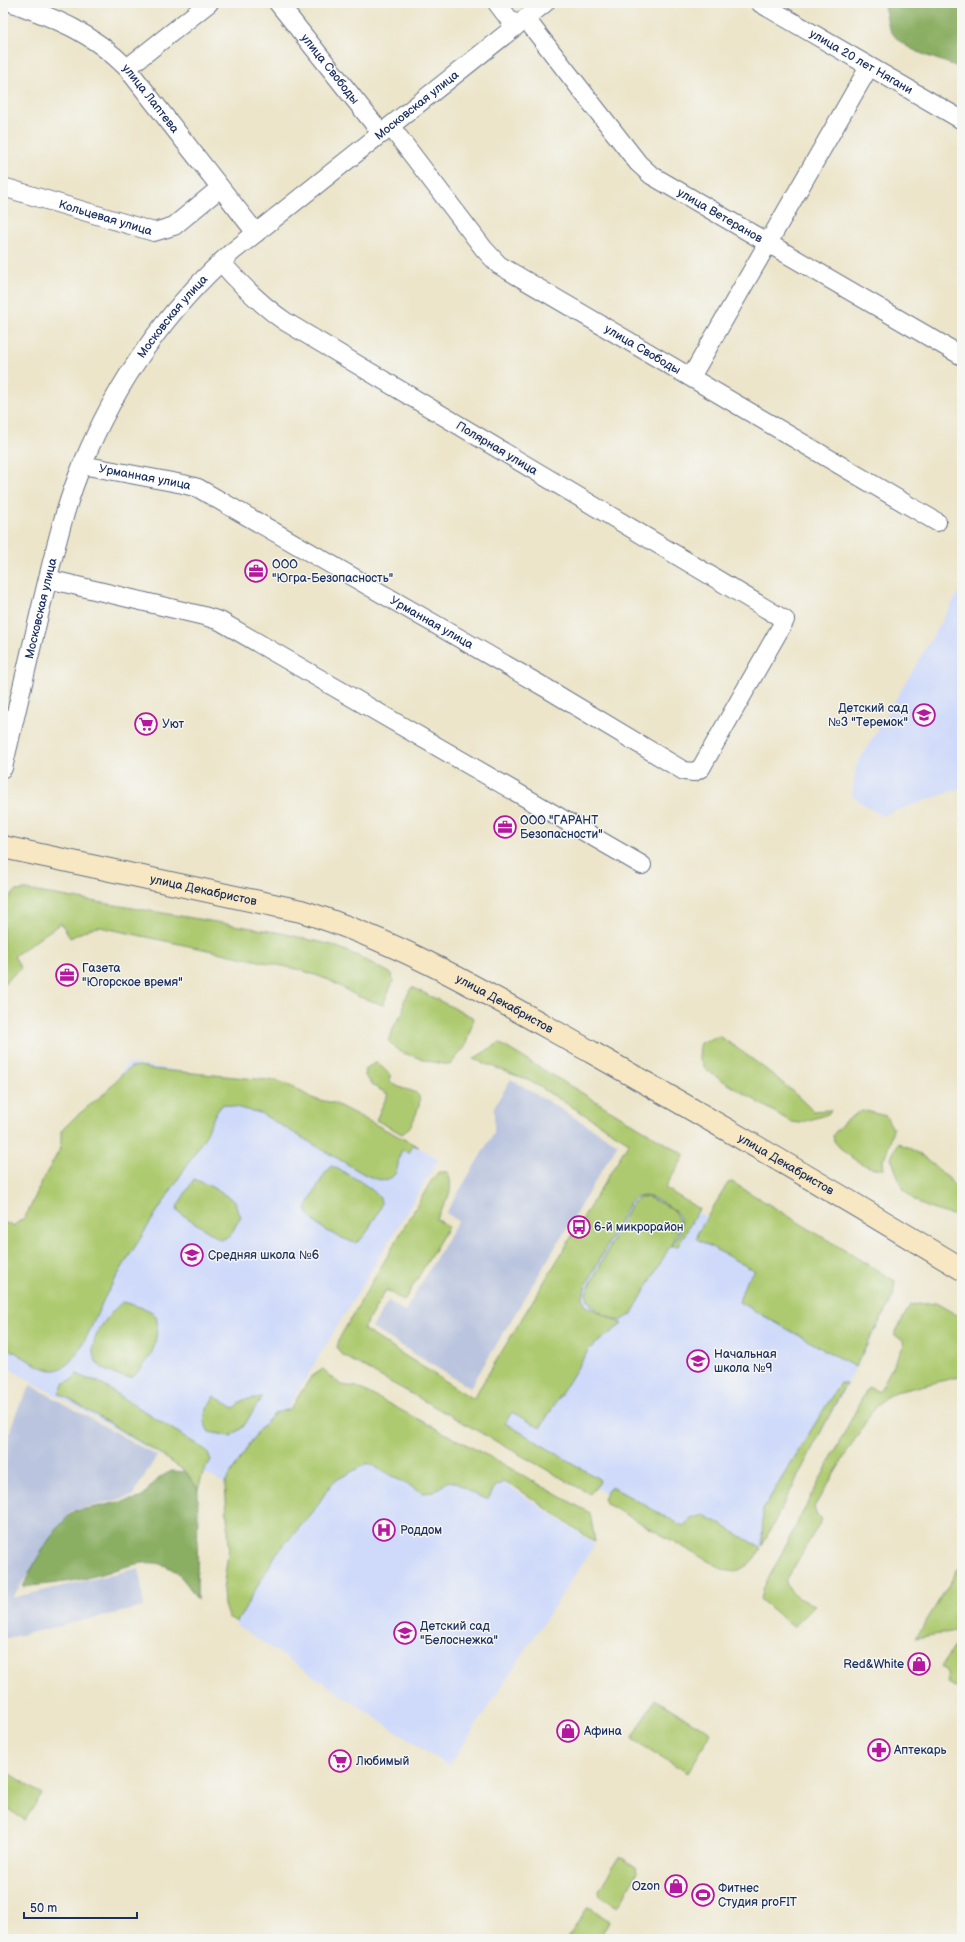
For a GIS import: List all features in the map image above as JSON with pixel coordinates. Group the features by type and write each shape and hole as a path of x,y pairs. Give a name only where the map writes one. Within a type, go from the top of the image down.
{"main road":[{"name":"улица Декабристов","path":"3,847 301,911 341,923 391,944 498,1000 701,1115 962,1269"}],"street":[{"name":"улица Лаптева","path":"13,3 53,18 95,39 109,50 127,68 256,233"},
{"path":"127,68 209,3"},
{"name":"улица Свободы","path":"278,3 387,130 484,249 499,264 937,522"},
{"name":"улица Ветеранов","path":"497,3 520,23 638,163 651,175 962,356"},
{"name":"Московская улица","path":"3,768 48,579 67,508 82,464 108,408 138,360 194,288 221,262 545,3"},
{"name":"улица 20 лет Нягани","path":"760,3 869,68 962,120"},
{"path":"691,377 769,244 869,68"},
{"name":"Кольцевая улица","path":"3,187 154,232 174,226 220,188"},
{"name":"Полярная улица","path":"221,262 246,290 265,308 286,322 785,620 701,768 694,772 684,770"},
{"name":"Урманная улица","path":"82,464 198,488 546,688 684,770"},
{"path":"48,579 220,621 642,865"}],"shaded area":[{"name":"Детский сад №3 \"Теремок\"","path":"962,587 962,788 881,816 852,796 856,766"},
{"name":"Средняя школа №6","path":"127,1063 226,1078 387,1130 439,1159 289,1406 230,1486 203,1473 179,1466 3,1365 3,1230 19,1236"},
{"path":"511,1079 618,1144 470,1388 372,1328 388,1301 405,1311 458,1221 446,1213 494,1133 494,1107"},
{"name":"Начальная школа №9","path":"640,1180 711,1220 729,1191 896,1292 752,1563 734,1569 497,1430"},
{"path":"31,1385 157,1456 132,1496 71,1511 12,1598 139,1568 144,1607 3,1639 3,1471 11,1427 19,1406"},
{"path":"427,1438 520,1493 595,1544 449,1767 235,1624 323,1467"}],"green space":[{"path":"882,3 962,3 962,69 922,54 903,44 890,29"},
{"path":"26,890 281,933 332,945 358,956 392,974 393,981 383,1005 357,996 329,980 301,970 100,927 91,928 70,938 61,923 14,956 21,968 3,984 3,902 16,891"},
{"path":"412,987 474,1018 465,1047 450,1065 432,1062 400,1052 389,1042 394,1026 403,1012 404,1001"},
{"path":"719,1036 768,1071 813,1111 831,1110 828,1114 800,1123 791,1122 707,1071 699,1058 700,1043"},
{"path":"499,1043 685,1155 665,1188 699,1209 678,1246 671,1246 681,1230 681,1220 677,1213 667,1205 646,1196 638,1197 629,1203 585,1288 583,1296 585,1305 622,1324 589,1349 540,1428 512,1412 505,1423 599,1479 600,1482 590,1494 351,1360 341,1354 337,1347 340,1337 430,1183 438,1172 448,1172 450,1179 450,1191 446,1202 436,1219 448,1227 404,1301 386,1290 363,1329 473,1399 629,1142 530,1081 473,1059"},
{"path":"377,1062 390,1075 390,1081 417,1094 419,1098 419,1104 412,1123 402,1134 376,1120 388,1094 375,1087 365,1076 366,1068"},
{"path":"140,1066 150,1069 278,1081 314,1099 334,1103 419,1147 413,1145 409,1153 402,1150 399,1156 396,1172 393,1176 385,1180 381,1180 364,1174 260,1113 223,1104 215,1114 206,1135 106,1295 78,1351 71,1361 63,1368 54,1370 49,1369 35,1364 3,1345 3,1222 13,1226 24,1218 43,1179 59,1151 61,1131 74,1118 106,1092 122,1074 131,1067"},
{"path":"862,1110 886,1116 893,1129 888,1149 883,1159 884,1169 870,1167 856,1161 834,1141 833,1135 844,1122"},
{"path":"898,1143 916,1152 933,1164 962,1194 962,1217 939,1212 924,1206 911,1198 899,1180 891,1158"},
{"path":"331,1166 351,1176 375,1192 381,1202 378,1213 367,1232 355,1243 333,1234 320,1226 314,1221 306,1209 321,1180"},
{"path":"194,1179 208,1185 235,1201 237,1210 241,1216 230,1236 221,1240 177,1211 178,1205"},
{"path":"732,1182 895,1281 893,1297 855,1367 739,1302 746,1281 755,1271 697,1239 698,1232 728,1183"},
{"path":"641,1197 647,1197 673,1209 680,1223 678,1232 631,1315 620,1321 609,1317 594,1308 587,1299 586,1293 631,1204"},
{"path":"122,1302 151,1311 157,1322 156,1339 150,1356 133,1377 118,1376 104,1369 96,1362 93,1353 97,1334 102,1325"},
{"path":"936,1303 962,1318 962,1376 896,1392 884,1398 871,1413 814,1507 816,1514 822,1519 786,1581 793,1594 815,1605 793,1627 761,1600 763,1589 868,1387 877,1391 880,1390 904,1345 903,1340 894,1335 910,1305"},
{"path":"323,1369 341,1385 357,1387 492,1458 590,1513 595,1542 517,1488 503,1482 495,1487 488,1499 478,1496 449,1481 433,1492 423,1493 368,1463 338,1479 329,1487 313,1512 276,1554 237,1622 228,1617 224,1605 223,1590 229,1546 225,1483 258,1431 275,1413 290,1409 311,1377"},
{"path":"77,1374 87,1379 95,1380 207,1451 211,1460 203,1473 198,1489 186,1472 160,1454 59,1393 64,1383 73,1379"},
{"path":"840,1383 846,1383 762,1546 763,1509"},
{"path":"214,1396 234,1408 243,1400 262,1397 243,1427 231,1436 209,1432 206,1427 205,1414"},
{"path":"172,1471 186,1472 198,1489 197,1600 185,1582 174,1571 162,1565 149,1563 136,1564 79,1580 23,1587 45,1546 59,1527 75,1510 141,1498 158,1479"},
{"path":"612,1487 683,1526 691,1519 704,1515 761,1548 753,1560 743,1568 735,1572 724,1570 605,1503 603,1498 608,1489"},
{"path":"962,1563 962,1621 956,1631 916,1638"},
{"path":"962,1633 962,1691 948,1683 947,1672 941,1667"},
{"path":"655,1699 711,1733 688,1773 632,1739"},
{"path":"3,1769 42,1794 25,1820 3,1806"},
{"path":"618,1858 622,1858 636,1867 637,1872 620,1904 616,1906 600,1896 599,1890"},
{"path":"587,1908 591,1908 609,1921 599,1939 568,1939"}],"place":[{"name":"ООО \"Югра-Безопасность\"","path":"256,571"},
{"name":"Детский сад №3 \"Теремок\"","path":"924,715"},
{"name":"Уют","path":"146,724"},
{"name":"ООО \"ГАРАНТ Безопасности\"","path":"505,827"},
{"name":"Газета \"Югорское время\"","path":"67,975"},
{"name":"6-й микрорайон","path":"579,1227"},
{"name":"Средняя школа №6","path":"192,1255"},
{"name":"Начальная школа №9","path":"698,1361"},
{"name":"Роддом","path":"384,1530"},
{"name":"Детский сад \"Белоснежка\"","path":"405,1633"},
{"name":"Red&White","path":"919,1664"},
{"name":"Афина","path":"568,1731"},
{"name":"Аптекарь","path":"879,1750"},
{"name":"Любимый","path":"340,1761"},
{"name":"Ozon","path":"676,1886"},
{"name":"Фитнес Студия proFIT","path":"703,1895"}]}
